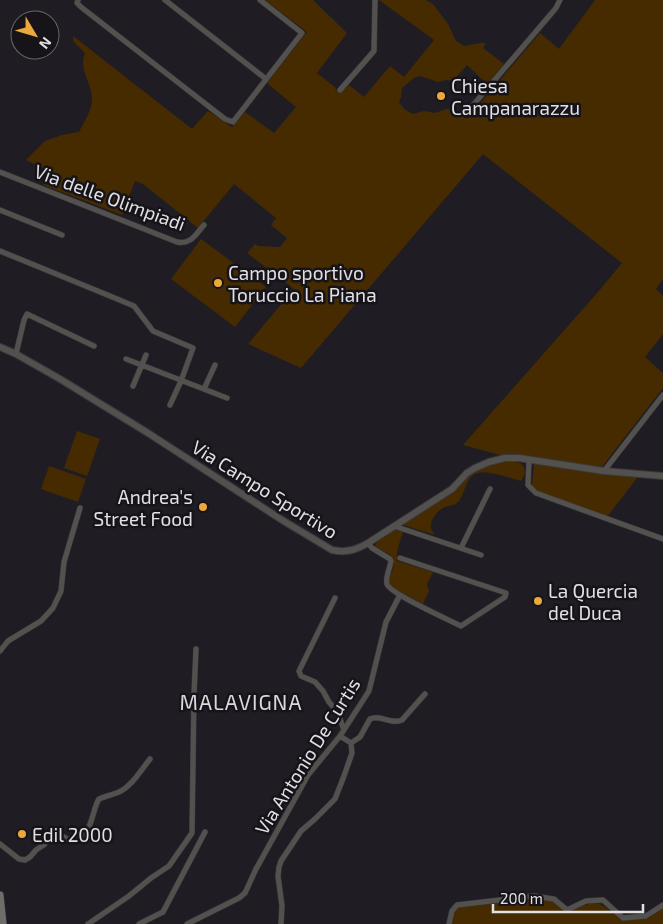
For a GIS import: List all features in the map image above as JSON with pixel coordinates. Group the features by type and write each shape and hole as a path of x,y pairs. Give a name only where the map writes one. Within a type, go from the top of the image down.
{"main road":[{"path":"0,895 3,924"}],"street":[{"path":"78,0 77,3 81,7 225,119 233,122 302,33 260,0"},
{"path":"165,0 266,79"},
{"path":"340,90 374,51 375,0"},
{"path":"469,110 556,8 560,0"},
{"name":"Via delle Olimpiadi","path":"0,172 177,242 189,242 204,225"},
{"path":"0,210 62,235"},
{"path":"0,251 134,306 153,331 193,348 170,405"},
{"path":"16,354 27,314 94,346"},
{"name":"Via Campo Sportivo","path":"0,347 16,354 148,433 282,520 332,550 348,552 368,543 452,489 467,473 475,468 505,458 519,458 604,471 663,476"},
{"path":"132,386 146,355"},
{"path":"126,359 227,398"},
{"path":"204,389 214,365"},
{"path":"604,471 663,395"},
{"path":"529,460 528,485 536,493 663,539"},
{"path":"461,548 490,489"},
{"path":"0,651 8,641 41,621 53,608 61,590 64,562 80,508"},
{"path":"393,526 481,555"},
{"path":"368,543 391,561 386,582 390,589 461,626 505,597 506,593 400,558"},
{"name":"Via Antonio De Curtis","path":"187,924 239,898 245,893 256,869 308,776 340,736 369,692 386,622 400,595"},
{"path":"335,598 299,671 301,676 315,682 323,690 336,711 344,730"},
{"path":"88,924 169,866 192,832 196,649"},
{"path":"350,743 360,737 373,717 398,722 425,694"},
{"path":"280,924 282,906 278,876 279,867 301,831 334,799 352,753 350,743 340,736"},
{"path":"0,844 23,861 45,844 48,835 52,832 59,833 72,840 81,838 89,829 94,807 99,799 124,789 133,781 150,758"},
{"path":"139,924 164,912 205,832"},
{"path":"449,924 452,911 457,905 520,897 534,896 554,899 568,910 586,901 603,900 623,918 646,916 663,905"}],"shaded area":[{"path":"265,0 313,0 347,33 317,73 340,93 349,85 364,97 390,66 404,77 434,40 379,0 426,0 433,4 448,24 456,41 464,46 486,43 483,48 504,64 487,84 467,65 453,81 438,82 420,76 414,78 402,88 399,102 404,109 413,114 424,111 435,113 450,109 457,115 459,113 467,119 540,33 559,49 595,0 663,0 663,279 656,289 663,296 663,334 645,357 663,373 663,388 601,468 504,456 463,445 622,263 483,154 301,368 248,344 294,289 247,253 255,244 258,246 280,247 287,238 271,225 276,218 234,184 198,228 143,184 135,181 122,215 43,185 49,171 26,160 45,141 79,132 92,103 90,87 83,65 85,53 73,41 73,36 192,129 208,111 232,127 245,112 274,133 296,107 267,83 307,32"},
{"name":"Campo sportivo Toruccio La Piana","path":"201,239 266,287 235,327 171,279"},
{"path":"77,431 100,439 87,476 64,468"},
{"path":"500,461 512,461 521,464 525,471 521,481 492,473 475,474 468,482 457,503 442,508 431,522 431,529 435,535 401,524 477,469"},
{"path":"534,463 605,474 633,475 637,478 607,517 538,491 532,485"},
{"path":"49,466 86,479 78,502 41,489"},
{"path":"394,530 403,532 397,561 433,572 427,584 429,591 423,604 391,587 389,579 394,565 393,558 375,546 377,542"},
{"path":"534,899 552,901 567,913 585,905 596,903 607,908 622,920 649,918 663,908 663,924 452,924 453,912 458,907"}],"place":[{"name":"Chiesa Campanarazzu","path":"441,96"},
{"name":"Campo sportivo Toruccio La Piana","path":"218,283"},
{"name":"Andrea's Street Food","path":"203,507"},
{"name":"La Quercia del Duca","path":"538,601"},
{"name":"Edil 2000","path":"22,834"}],"district":[{"name":"MALAVIGNA","path":"241,701"}]}
